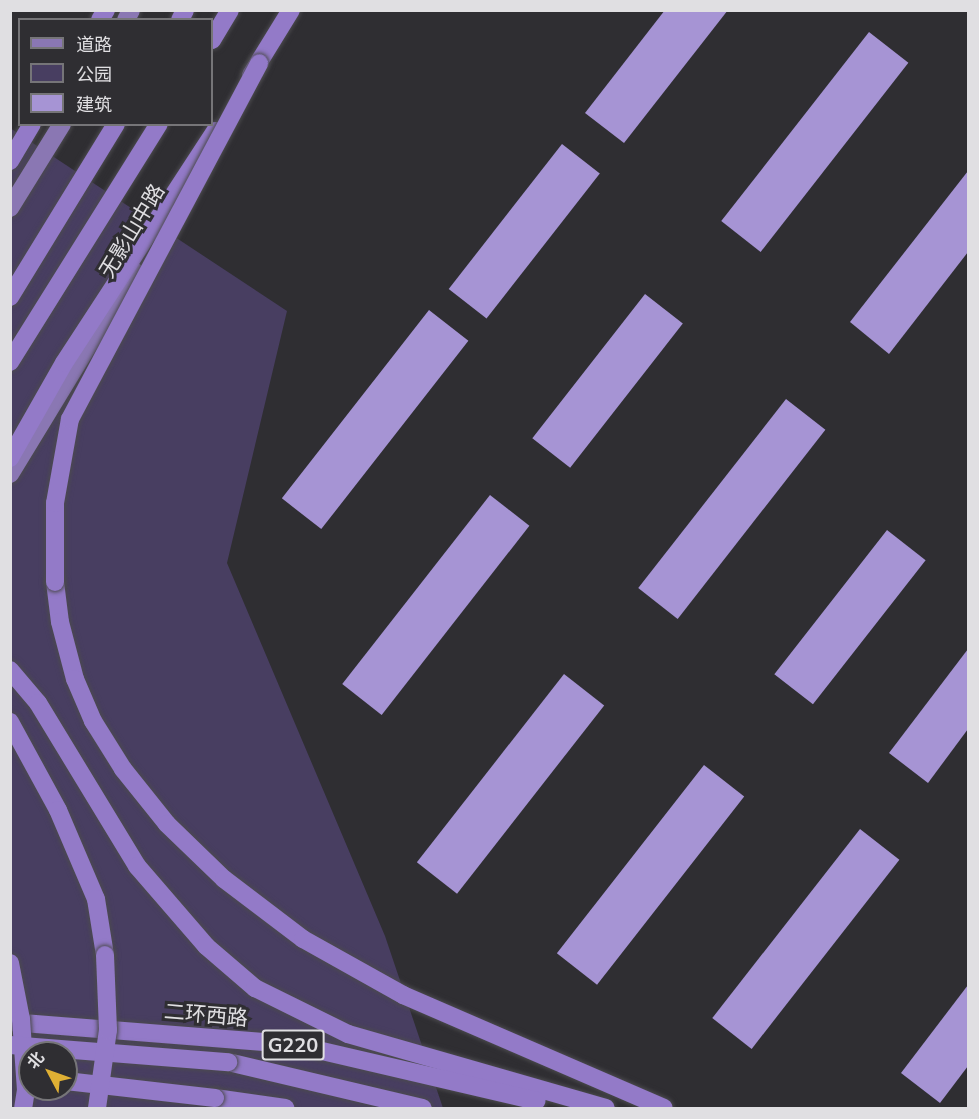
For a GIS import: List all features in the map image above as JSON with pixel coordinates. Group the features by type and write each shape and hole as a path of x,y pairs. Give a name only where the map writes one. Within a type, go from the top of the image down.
{"highway":[{"path":"213,38 230,10"},
{"path":"10,458 64,363 292,10"},
{"path":"259,63 70,419 56,503 55,582 60,622 75,679 93,721 123,769 167,824 224,879 303,939 403,995 664,1108"},
{"path":"10,161 31,126"},
{"path":"10,297 115,126"},
{"path":"10,362 158,126"},
{"path":"10,670 38,704 137,866 206,946 255,988 348,1034 606,1108"},
{"path":"10,722 58,810 96,899 105,955 108,1030 97,1108"},
{"path":"10,963 21,1019 26,1090 23,1108"},
{"name":"二环西路","path":"10,1022 292,1044 570,1108"},
{"path":"10,1045 228,1062 423,1108"},
{"path":"78,1082 285,1108"}],"main road":[{"name":"无影山中路","path":"10,474 292,10"},
{"path":"10,208 61,126"}],"green space":[{"path":"10,128 287,311 227,563 385,936 443,1108 11,1108"}],"building":[{"path":"665,10 728,10 624,143 585,113"},
{"path":"869,32 908,63 761,252 721,221"},
{"path":"562,144 600,174 487,319 449,289"},
{"path":"968,171 968,252 889,354 850,322"},
{"path":"645,294 683,324 570,468 532,438"},
{"path":"429,310 468,341 321,529 282,498"},
{"path":"786,399 825,430 678,619 638,588"},
{"path":"490,495 529,526 382,715 342,684"},
{"path":"887,530 926,560 813,704 774,674"},
{"path":"968,649 968,729 928,783 889,753"},
{"path":"564,674 604,705 457,894 417,862"},
{"path":"704,765 744,796 597,985 557,953"},
{"path":"860,829 899,860 752,1049 712,1018"},
{"path":"968,985 968,1066 940,1103 901,1073"}]}
